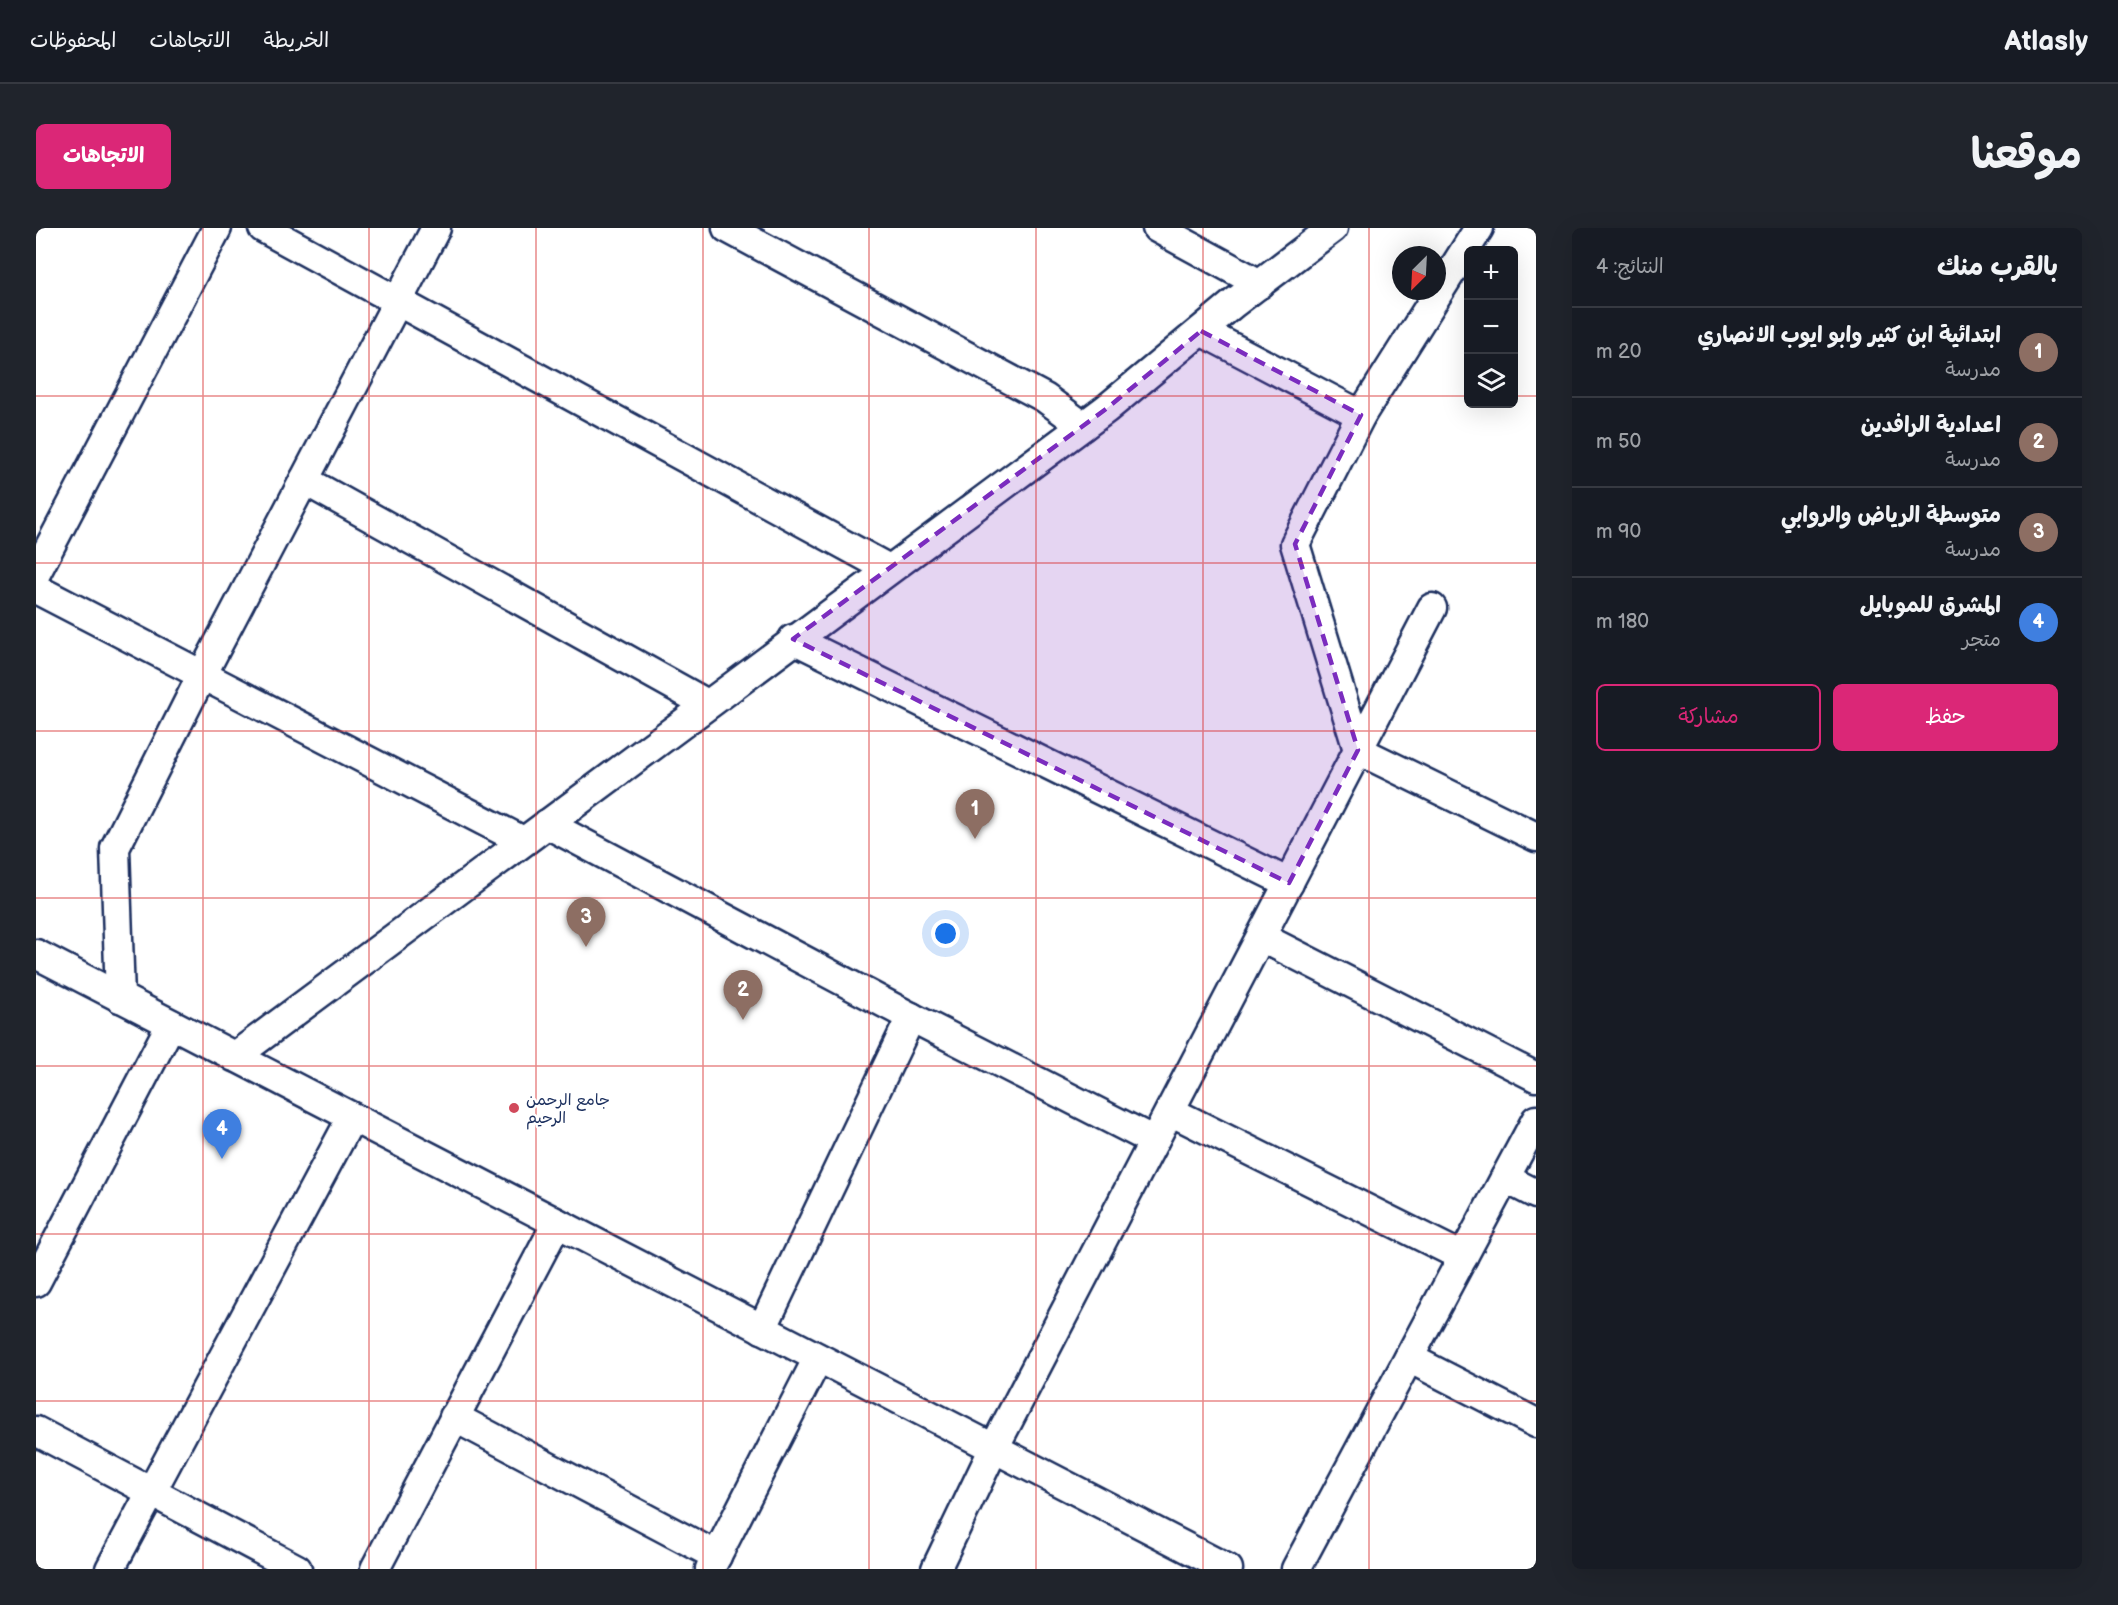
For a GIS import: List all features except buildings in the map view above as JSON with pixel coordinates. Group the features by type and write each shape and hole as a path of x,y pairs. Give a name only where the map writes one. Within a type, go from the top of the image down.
{"street":[{"path":"36,573 217,228"},
{"path":"263,228 889,569"},
{"path":"120,998 115,848 202,675 436,228"},
{"path":"727,228 1045,398 1083,426"},
{"path":"234,1057 1083,426 1333,228"},
{"path":"1479,228 1361,415 1295,544 1358,750 1536,837"},
{"path":"1164,230 1260,284"},
{"path":"1201,331 1361,415"},
{"path":"304,480 707,704"},
{"path":"36,589 523,841"},
{"path":"936,1569 994,1448 1432,608"},
{"path":"794,639 1289,883"},
{"path":"546,825 911,1017 1154,1141"},
{"path":"1261,938 1536,1077"},
{"path":"36,954 1228,1569"},
{"path":"762,1329 911,1017"},
{"path":"36,1282 171,1024"},
{"path":"1170,1111 1463,1257"},
{"path":"110,1569 352,1117"},
{"path":"1302,1567 1409,1358 1536,1120"},
{"path":"1505,1178 1536,1194"},
{"path":"375,1569 557,1223"},
{"path":"454,1417 713,1562 818,1358"},
{"path":"1409,1358 1536,1423"},
{"path":"36,1431 297,1569"}],"highlighted area":[{"path":"1201,331 1361,415 1295,544 1358,750 1289,883 793,639 1106,409"}],"place":[{"name":"ابتدائية ابن كثير وابو ايوب الانصاري","path":"975,839"},
{"name":"متوسطة الرياض والروابي","path":"586,947"},
{"name":"اعدادية الرافدين","path":"743,1020"},
{"name":"جامع الرحمن الرحيم","path":"514,1108"},
{"name":"المشرق للموبايل","path":"222,1159"}]}
